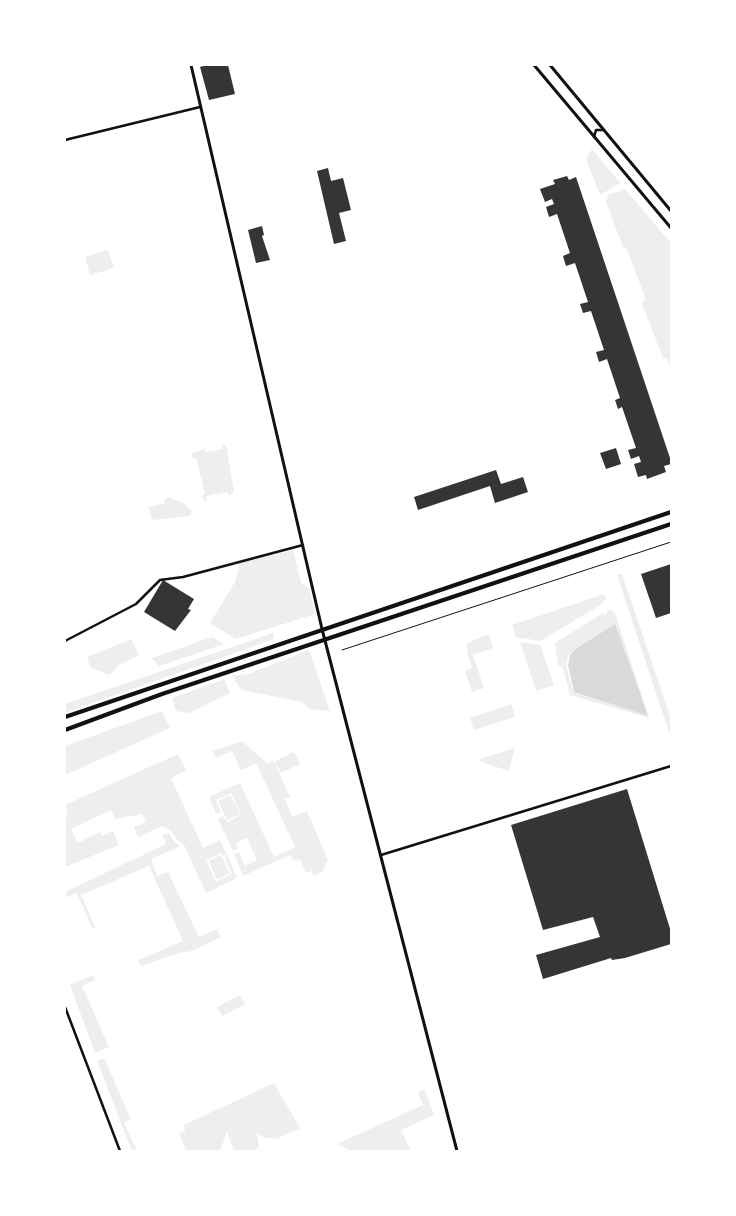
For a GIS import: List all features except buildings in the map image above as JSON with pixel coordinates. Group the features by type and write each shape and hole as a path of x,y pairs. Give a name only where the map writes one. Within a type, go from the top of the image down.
{"main road":[{"path":"65,717 671,512"},
{"path":"65,730 162,694 671,524"}],"street":[{"path":"191,65 322,629 457,1151"},
{"path":"534,65 671,228"},
{"path":"550,65 671,211"},
{"path":"65,140 200,107"},
{"path":"594,138 596,130 603,130"},
{"path":"65,641 136,604 160,580 183,577 303,545"},
{"path":"380,855 671,766"},
{"path":"65,1007 120,1151"}],"path":[{"path":"342,650 671,542"}],"shaded area":[{"path":"592,149 620,183 600,195 586,159"},
{"path":"625,189 671,243 671,370 667,359 663,358 642,304 642,301 646,300 627,249 623,247 606,202 608,195"},
{"path":"108,250 114,268 90,275 85,257"},
{"path":"222,445 226,445 234,492 229,496 228,492 206,496 207,501 201,496 205,494 196,458 193,458 192,453 205,449 206,452 223,449"},
{"path":"168,497 183,503 189,508 192,511 190,516 152,520 149,507 164,504 164,500"},
{"path":"293,550 301,583 310,589 315,614 236,639 210,623 235,582 240,563"},
{"path":"622,574 671,719 671,738 617,575"},
{"path":"604,594 606,599 599,606 540,641 516,637 512,625"},
{"path":"609,610 613,611 616,616 644,702 615,624 574,649 568,656 566,665 573,692 648,716 649,718 570,695 563,668 558,665 555,643 603,613 604,616"},
{"path":"615,624 648,716 574,692 568,665 570,655 575,649"},
{"path":"273,633 274,639 65,713 65,704"},
{"path":"489,634 493,648 473,655 484,688 472,692 465,671 472,668 467,653 467,643"},
{"path":"212,637 224,644 159,666 152,658"},
{"path":"131,639 139,655 119,665 110,675 91,668 87,657"},
{"path":"520,642 540,645 554,685 536,691"},
{"path":"309,650 330,711 310,709 302,702 241,690 232,676 248,674"},
{"path":"224,679 230,693 189,713 176,711 172,698"},
{"path":"511,704 515,717 474,730 470,718"},
{"path":"162,711 170,728 65,775 65,746"},
{"path":"242,741 267,763 274,761 290,797 285,799 292,817 307,811 328,860 322,872 314,876 311,871 306,873 300,859 293,861 290,855 243,876 234,854 239,852 245,866 257,860 247,838 236,843 238,849 233,851 218,819 223,816 227,822 241,815 231,793 216,800 221,812 216,814 209,797 240,783 274,857 295,847 256,763 241,770 232,751 216,758 213,751"},
{"path":"515,748 509,771 479,761 479,759"},
{"path":"294,752 300,764 281,773 275,761"},
{"path":"178,754 186,770 171,778 203,848 220,840 226,853 224,857 222,853 206,860 216,882 232,874 225,859 227,854 237,878 206,893 184,845 177,840 171,831 162,826 138,837 134,827 146,822 142,814 115,819 111,810 71,829 78,843 100,832 102,836 113,831 119,845 65,867 65,816 68,814 65,805"},
{"path":"230,795 240,814 227,820 218,801"},
{"path":"169,833 175,842 181,846 151,859 157,876 168,872 199,937 217,929 221,937 192,951 179,953 141,966 138,960 183,941 149,866 81,895 95,927 92,928 77,893 65,898 65,892 166,844 162,835"},
{"path":"221,855 230,873 217,880 209,861"},
{"path":"93,975 95,980 82,986 109,1047 95,1053 70,985"},
{"path":"240,995 245,1004 222,1016 217,1007"},
{"path":"104,1058 131,1119 124,1123 137,1151 132,1151 97,1061"},
{"path":"274,1083 300,1128 276,1139 263,1137 257,1133 259,1148 251,1151 234,1151 227,1132 220,1151 186,1151 179,1134 185,1131 184,1125"},
{"path":"425,1090 434,1115 401,1130 411,1151 351,1151 337,1144 423,1105 418,1092"}]}
